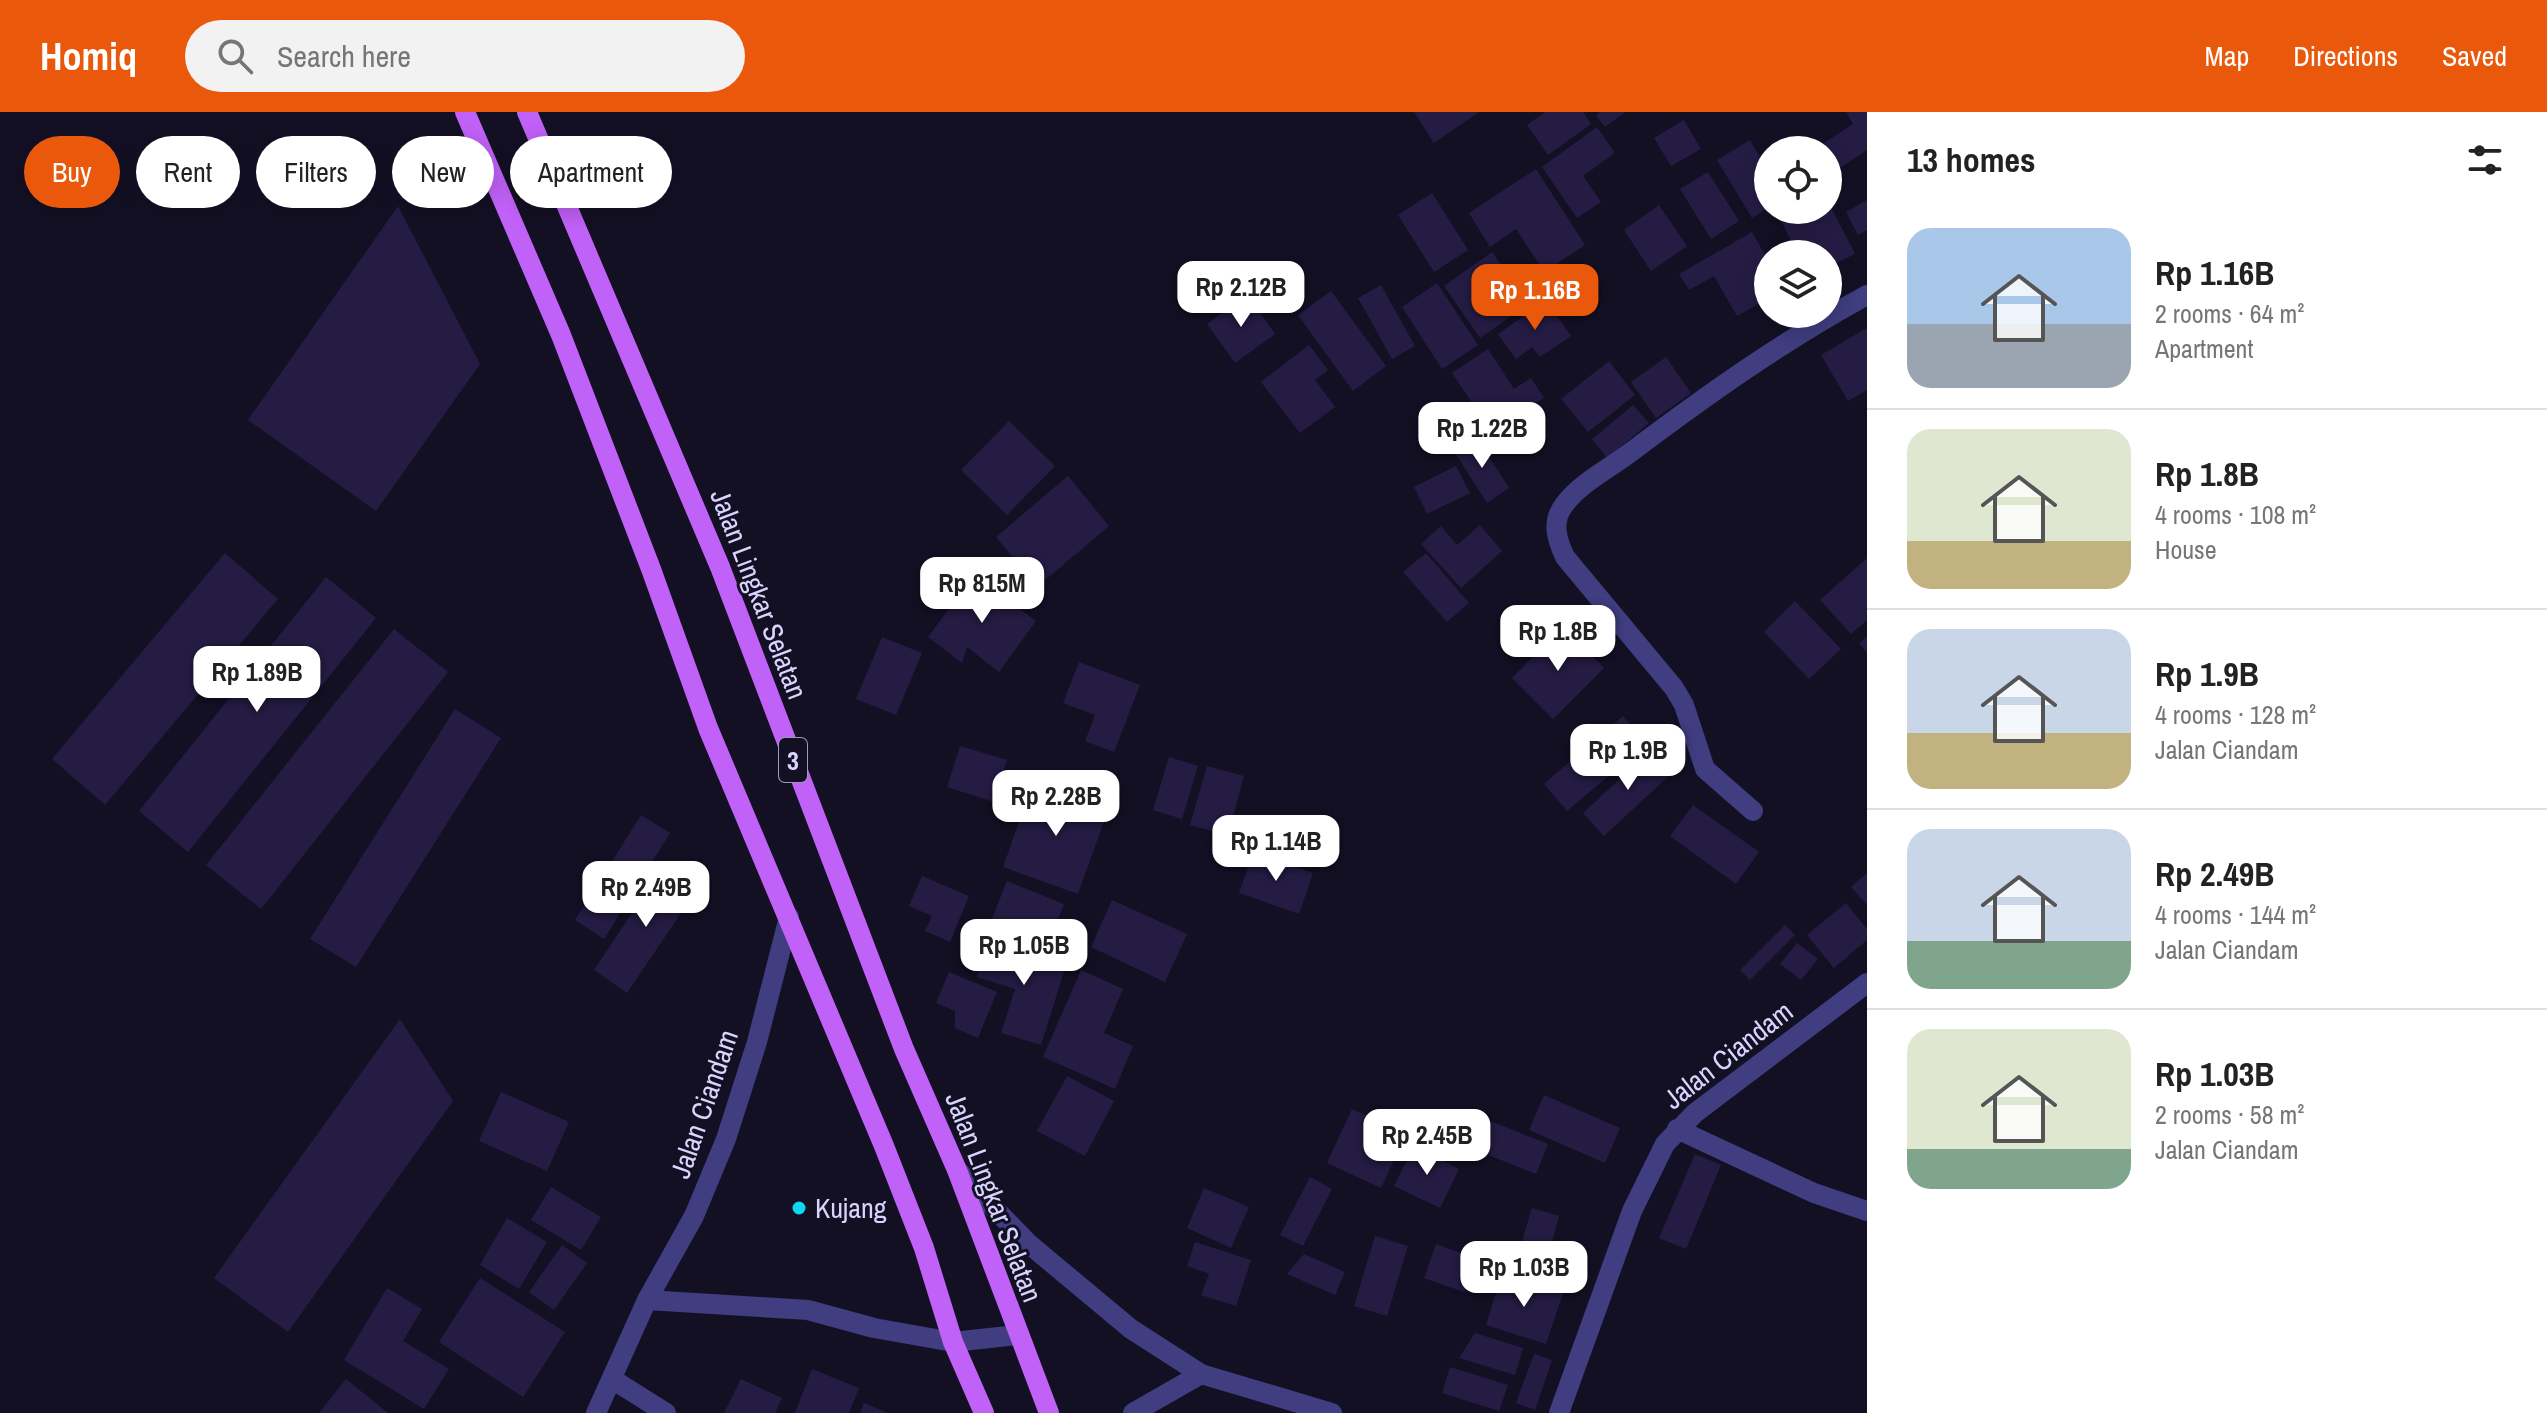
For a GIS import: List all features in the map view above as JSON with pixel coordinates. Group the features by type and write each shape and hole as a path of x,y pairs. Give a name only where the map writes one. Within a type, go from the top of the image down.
{"main road":[{"path":"465,112 561,335 708,728 924,1248 953,1342 984,1413"},
{"name":"Jalan Lingkar Selatan","path":"527,112 720,567 904,1049 957,1170 1049,1413"}],"street":[{"path":"1753,811 1705,769 1684,705 1674,688 1565,557 1558,542 1558,516 1576,493 1710,393 1813,324 1867,295"},
{"name":"Jalan Ciandam","path":"596,1413 647,1300 694,1216 726,1139 753,1057 789,917"},
{"name":"Jalan Ciandam","path":"1559,1413 1632,1211 1650,1170 1677,1129 1867,983"},
{"path":"1677,1129 1814,1193 1867,1211"},
{"path":"957,1170 1029,1244 1086,1295 1201,1374 1332,1413"},
{"path":"647,1300 808,1310 874,1328 953,1342 1017,1335"},
{"path":"1133,1413 1201,1374"},
{"path":"612,1379 666,1413"}],"building":[{"path":"1414,112 1479,112 1434,143"},
{"path":"1545,112 1583,112 1591,124 1548,155 1527,125"},
{"path":"1600,112 1625,112 1605,127 1596,115"},
{"path":"1846,112 1867,112 1867,150 1842,167 1842,136 1835,136 1853,124"},
{"path":"1684,120 1701,149 1671,166 1654,138"},
{"path":"1597,127 1615,153 1583,176 1601,202 1577,218 1542,167"},
{"path":"1750,140 1754,147 1754,217 1752,218 1717,160"},
{"path":"1536,169 1585,245 1544,272 1516,229 1490,247 1469,213"},
{"path":"1708,172 1739,221 1711,239 1680,189"},
{"path":"1432,193 1468,250 1434,272 1398,215"},
{"path":"1867,200 1867,230 1858,235 1846,212"},
{"path":"1659,205 1687,246 1651,271 1624,230"},
{"path":"399,208 480,364 376,511 248,420"},
{"path":"1783,224 1840,224 1855,254 1842,260 1842,240 1790,240"},
{"path":"1752,232 1757,240 1754,240 1754,307 1737,316 1714,276 1689,290 1679,274"},
{"path":"1492,252 1529,304 1480,338 1444,286"},
{"path":"1437,283 1478,345 1442,369 1402,307"},
{"path":"1381,285 1415,346 1392,359 1358,298"},
{"path":"1331,291 1386,366 1353,391 1298,315"},
{"path":"1248,295 1275,334 1235,363 1207,324"},
{"path":"1546,300 1571,336 1540,357 1532,347 1516,359 1498,334"},
{"path":"1867,328 1867,390 1848,401 1821,355"},
{"path":"1309,345 1328,370 1315,380 1335,407 1300,433 1261,382"},
{"path":"1488,349 1514,389 1531,378 1544,398 1492,432 1452,373"},
{"path":"1666,357 1691,393 1656,418 1631,382"},
{"path":"1609,361 1635,395 1588,432 1561,399"},
{"path":"1633,405 1649,423 1607,458 1592,439"},
{"path":"1009,421 1055,466 1007,515 961,470"},
{"path":"1477,438 1509,488 1487,503 1455,453"},
{"path":"1456,466 1470,493 1427,514 1414,487"},
{"path":"1068,476 1109,526 1037,587 996,537"},
{"path":"1480,525 1502,551 1461,588 1421,544 1441,526 1457,545"},
{"path":"225,553 278,599 105,805 52,759"},
{"path":"1426,553 1469,603 1447,622 1403,572"},
{"path":"1867,558 1867,620 1851,634 1820,600"},
{"path":"974,575 1036,621 999,672 967,647 962,663 928,637"},
{"path":"326,577 376,618 188,852 139,811"},
{"path":"1795,601 1841,649 1809,679 1764,632"},
{"path":"1563,627 1604,668 1553,719 1512,678"},
{"path":"394,629 448,672 261,909 206,865"},
{"path":"882,637 922,653 896,715 856,699"},
{"path":"1867,637 1867,653 1859,643"},
{"path":"1079,662 1140,685 1114,752 1085,741 1095,715 1063,703"},
{"path":"455,709 501,738 356,967 310,939"},
{"path":"1623,716 1646,744 1567,811 1544,784"},
{"path":"960,746 1007,760 994,802 947,787"},
{"path":"1652,749 1673,772 1604,836 1583,813"},
{"path":"1169,757 1198,766 1182,819 1153,810"},
{"path":"1207,766 1244,776 1228,835 1190,825"},
{"path":"1033,783 1108,810 1078,894 1003,867"},
{"path":"1693,805 1759,852 1736,884 1670,836"},
{"path":"641,815 670,833 604,939 575,920"},
{"path":"1254,851 1313,873 1299,914 1239,893"},
{"path":"664,865 698,888 627,993 594,970"},
{"path":"1867,873 1867,905 1851,887"},
{"path":"922,876 969,896 950,942 925,931 932,916 909,906"},
{"path":"1007,881 1064,904 1048,944 991,921"},
{"path":"1112,900 1187,934 1165,982 1091,947"},
{"path":"1846,903 1867,929 1867,940 1834,968 1807,935"},
{"path":"1785,925 1795,935 1750,980 1740,970"},
{"path":"989,938 1067,962 1041,1045 1001,1033 1015,989 977,977"},
{"path":"1797,943 1818,959 1801,980 1780,964"},
{"path":"1081,970 1123,989 1104,1033 1133,1046 1115,1089 1043,1057"},
{"path":"949,972 997,992 978,1038 955,1028 955,1011 936,1003"},
{"path":"400,1019 453,1101 288,1332 214,1278"},
{"path":"1067,1076 1114,1101 1085,1156 1037,1131"},
{"path":"501,1092 569,1122 547,1171 479,1141"},
{"path":"1544,1095 1620,1128 1605,1163 1529,1130"},
{"path":"1352,1109 1406,1134 1381,1188 1327,1163"},
{"path":"1463,1110 1548,1144 1536,1174 1451,1140"},
{"path":"1414,1146 1459,1169 1440,1208 1394,1186"},
{"path":"1695,1154 1721,1165 1686,1249 1659,1238"},
{"path":"1310,1177 1332,1189 1303,1246 1280,1235"},
{"path":"551,1187 601,1217 581,1250 531,1220"},
{"path":"1204,1188 1249,1207 1231,1248 1187,1228"},
{"path":"1532,1208 1559,1216 1551,1245 1583,1255 1575,1282 1515,1264"},
{"path":"507,1218 547,1242 519,1289 480,1265"},
{"path":"1375,1236 1408,1246 1387,1316 1354,1306"},
{"path":"1195,1242 1251,1260 1236,1306 1201,1295 1209,1274 1187,1266"},
{"path":"1436,1244 1477,1259 1464,1292 1424,1278"},
{"path":"562,1245 587,1263 554,1310 529,1292"},
{"path":"1304,1254 1345,1272 1335,1295 1287,1274"},
{"path":"1502,1273 1563,1293 1546,1344 1486,1325"},
{"path":"480,1278 565,1332 523,1397 439,1342"},
{"path":"387,1288 422,1309 403,1341 449,1369 424,1409 344,1360"},
{"path":"1475,1333 1523,1348 1515,1375 1459,1358"},
{"path":"1534,1354 1552,1360 1535,1410 1516,1403"},
{"path":"1450,1367 1508,1385 1499,1411 1442,1393"},
{"path":"812,1369 859,1388 849,1413 795,1413"},
{"path":"346,1379 388,1413 319,1413"},
{"path":"741,1379 782,1398 775,1413 724,1413"},
{"path":"864,1403 888,1413 860,1413"}],"place":[{"name":"Kujang","path":"799,1208"}]}
